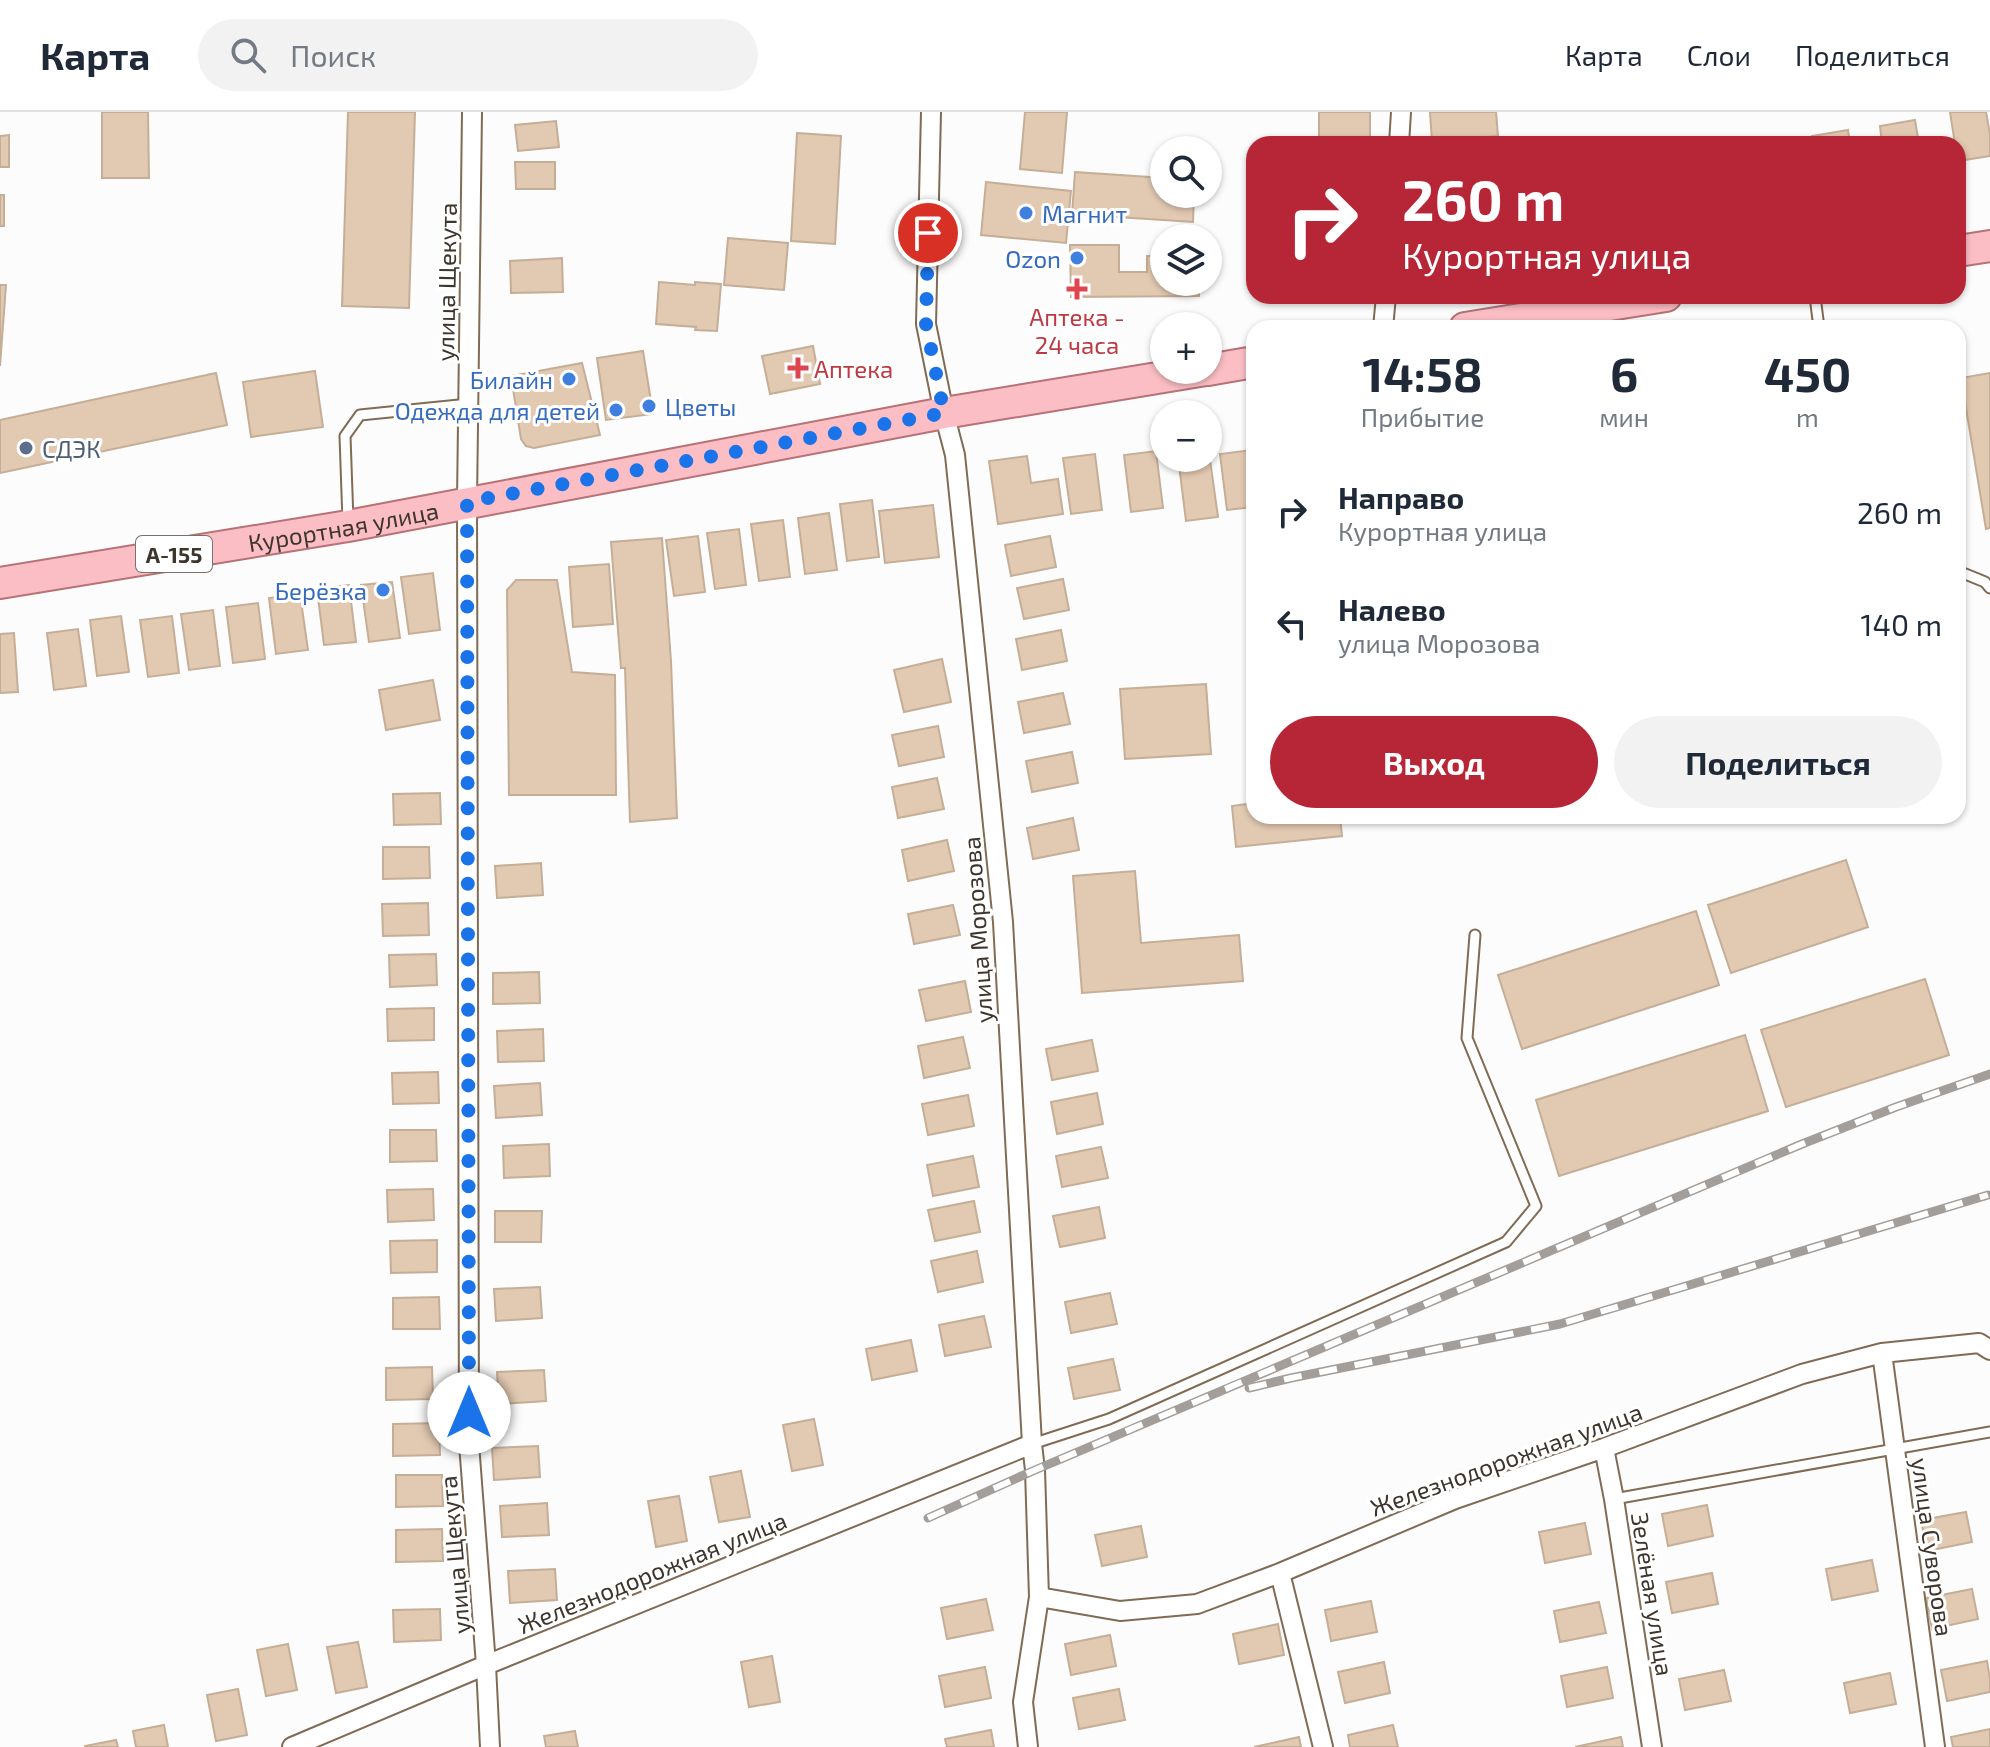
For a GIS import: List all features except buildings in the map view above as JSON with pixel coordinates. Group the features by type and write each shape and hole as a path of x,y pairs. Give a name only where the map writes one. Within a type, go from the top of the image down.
{"main road":[{"path":"1966,250 1990,246"},
{"path":"1515,320 1616,304"},
{"name":"Курортная улица","path":"1222,367 1246,363"},
{"name":"Курортная улица","path":"0,583 348,526 944,413 1150,379"}],"street":[{"name":"улица Щекута","path":"472,112 467,502 469,1444 490,1747"},
{"name":"улица Морозова","path":"931,112 926,324 955,455 1003,922 1035,1470 1039,1597 1023,1702 1028,1747"},
{"path":"1400,136 1401,112"},
{"name":"Железнодорожная улица","path":"1039,1597 1120,1611 1197,1604 1280,1573 1455,1499 1604,1448 1802,1374 1882,1353 1979,1343 1990,1350"},
{"name":"улица Суворова","path":"1882,1353 1935,1747"},
{"name":"Железнодорожная улица","path":"292,1747 1032,1444"},
{"name":"Зелёная улица","path":"1604,1448 1652,1747"},
{"path":"1280,1573 1323,1747"}],"lane":[{"path":"348,526 345,436 360,415 469,404"},
{"path":"1966,574 1985,582 1990,588"},
{"path":"1032,1444 1109,1419 1506,1242 1536,1206 1467,1038 1475,935"},
{"path":"1614,1499 1990,1432"}],"railway":[{"path":"928,1518 1802,1144 1990,1074"},
{"path":"1249,1388 1560,1324 1988,1195"}],"place":[{"name":"Магнит","path":"1026,213"},
{"name":"Ozon","path":"1077,258"},
{"name":"Аптека - 24 часа","path":"1077,289"},
{"name":"Аптека","path":"798,368"},
{"name":"Билайн","path":"569,379"},
{"name":"Цветы","path":"649,406"},
{"name":"Одежда для детей","path":"616,410"},
{"name":"СДЭК","path":"26,448"},
{"name":"Берёзка","path":"383,590"}],"route":[{"path":"469,1413 467,502 944,413 926,324 928,233"}]}
